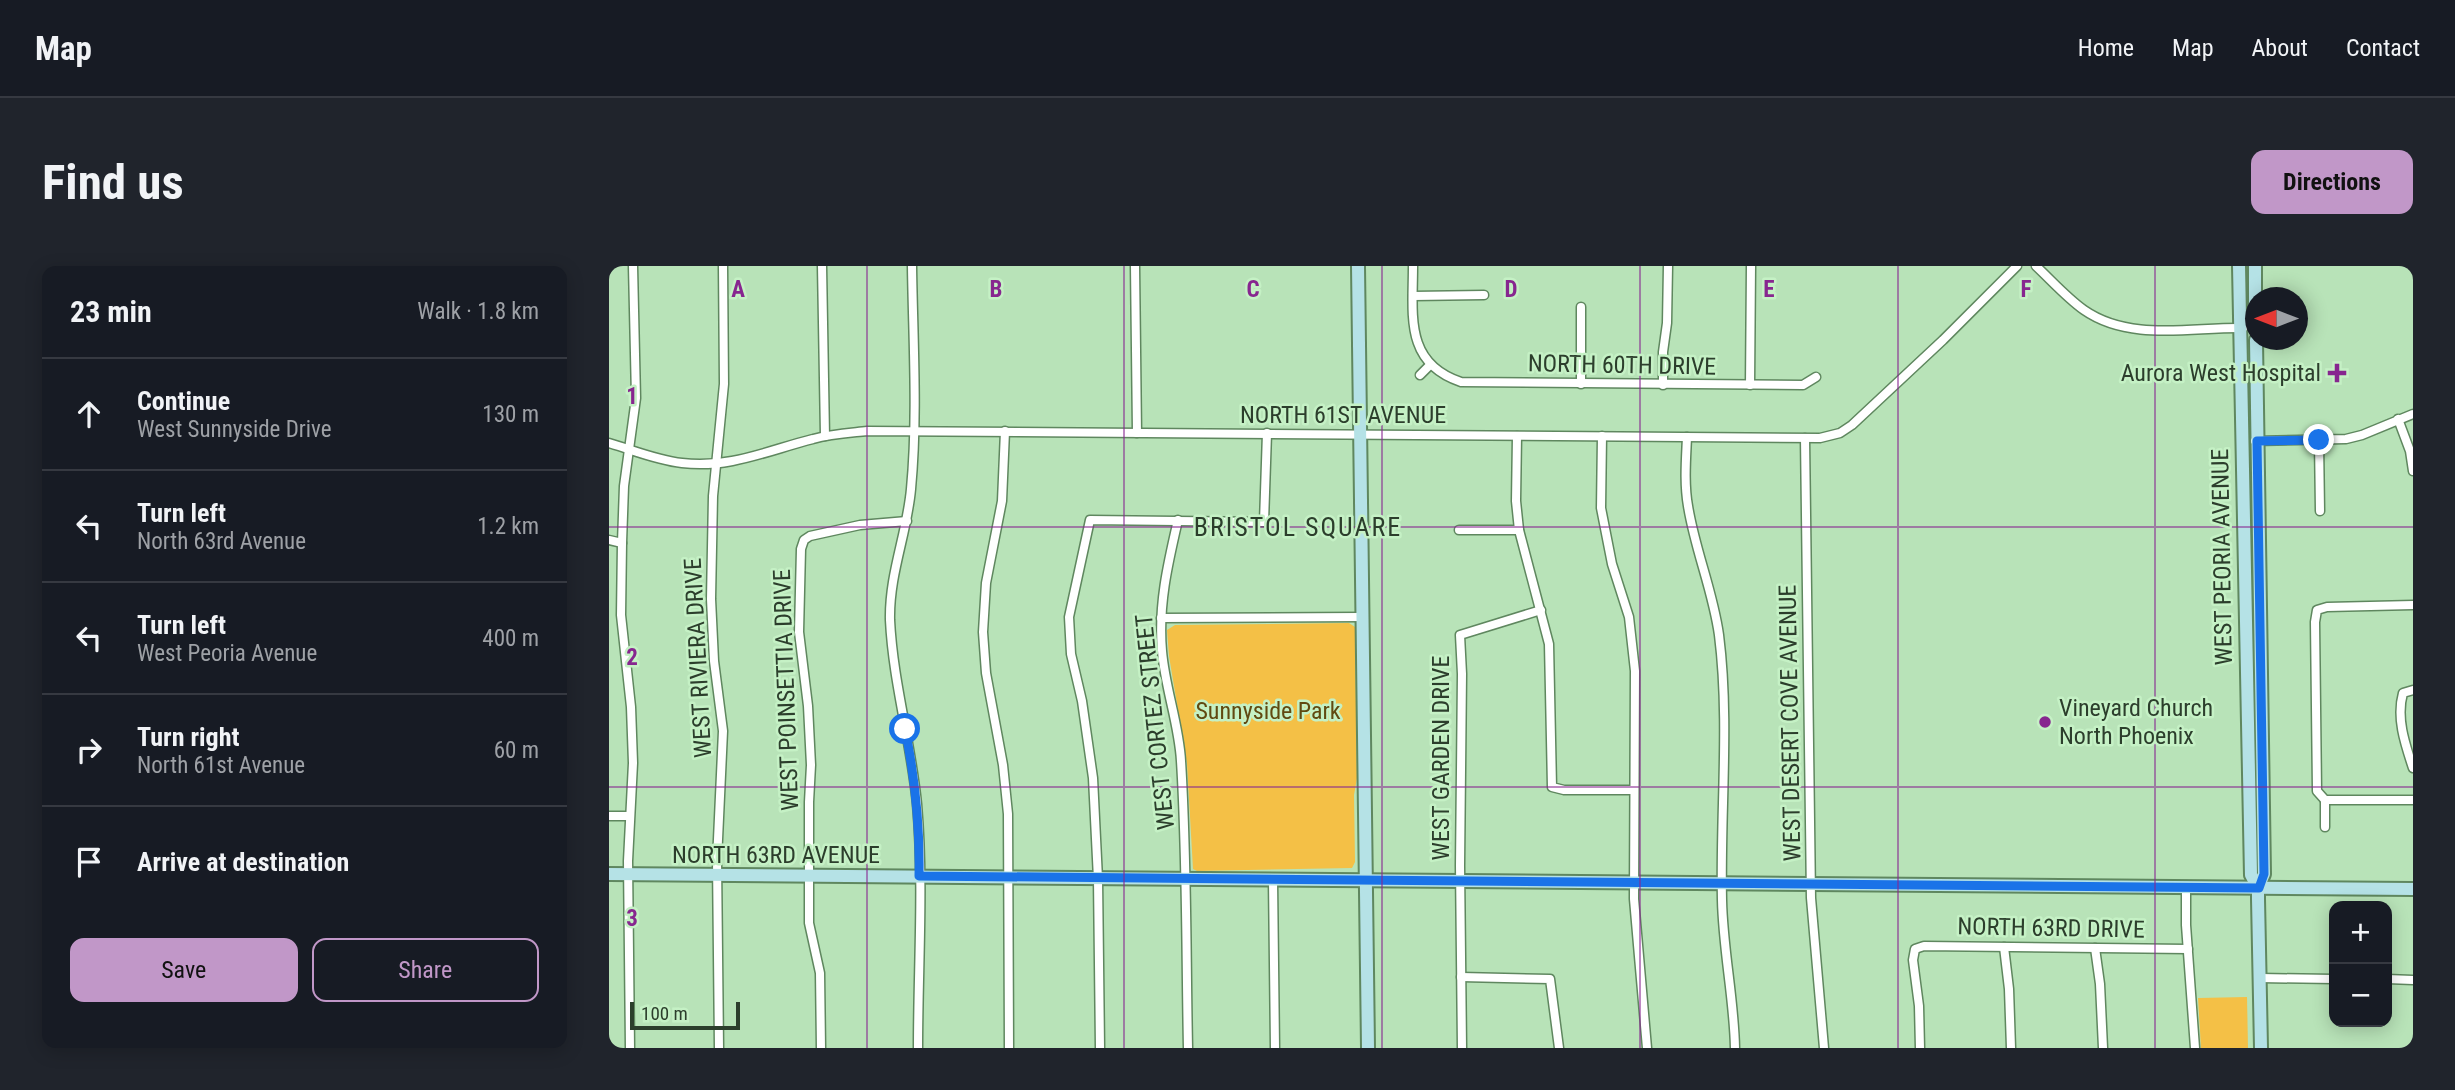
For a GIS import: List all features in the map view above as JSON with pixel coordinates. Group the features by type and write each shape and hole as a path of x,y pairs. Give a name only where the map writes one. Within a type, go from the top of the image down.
{"street":[{"path":"630,1048 628,874 633,763 631,707 621,615 624,486 636,398 633,266"},
{"name":"WEST RIVIERA DRIVE","path":"719,1048 717,876 723,731 714,661 711,599 713,496 724,384 723,266"},
{"path":"822,266 825,436"},
{"path":"912,266 914,457 907,522 893,573 890,617 895,673 912,764 920,835 918,1048"},
{"path":"1135,266 1137,432"},
{"path":"1358,266 1369,1048"},
{"path":"1413,266 1416,339 1420,351 1430,365 1420,375"},
{"path":"1663,385 1668,266"},
{"path":"1750,386 1751,266"},
{"name":"NORTH 61ST AVENUE","path":"609,443 683,463 750,459 825,436 867,431 1805,438 1830,436 1852,425 2017,266"},
{"path":"2036,266 2085,311 2114,326 2142,330 2245,328"},
{"name":"WEST PEORIA AVENUE","path":"2239,266 2251,875 2259,888"},
{"path":"2255,266 2255,287"},
{"path":"1413,296 1484,295"},
{"path":"1581,307 1581,384"},
{"name":"WEST PEORIA AVENUE","path":"2256,350 2264,874 2259,888 2261,1048"},
{"name":"NORTH 60TH DRIVE","path":"1430,365 1445,377 1473,383 1750,386 1803,385 1816,377"},
{"path":"2241,442 2332,441 2363,436 2413,414"},
{"path":"2398,419 2410,451 2413,471"},
{"path":"1005,432 1002,501 986,583 983,632 986,673 1003,765 1008,814 1009,1048"},
{"path":"1100,1048 1098,878 1093,778 1082,701 1071,654 1069,617 1090,520 1264,522 1267,433"},
{"path":"1517,436 1519,530 1541,610 1551,663 1552,787 1564,790 1634,790"},
{"path":"1602,436 1601,509 1612,564 1629,617 1635,671 1634,883 1636,937 1647,1048"},
{"path":"1687,437 1685,478 1688,507 1719,636 1723,707 1722,915 1734,1015 1735,1048"},
{"name":"WEST DESERT COVE AVENUE","path":"1805,438 1812,932 1824,1048"},
{"path":"2319,440 2320,511"},
{"name":"WEST CORTEZ STREET","path":"1178,520 1163,588 1161,618 1162,652 1181,753 1186,832 1188,1048"},
{"name":"WEST POINSETTIA DRIVE","path":"821,1048 820,973 809,923 809,706 799,632 804,540 839,528 879,522 907,522"},
{"path":"1459,530 1519,530"},
{"path":"609,540 622,543"},
{"path":"2243,560 2252,569 2253,629 2261,652"},
{"path":"2325,827 2325,800 2317,791 2317,610 2327,607 2413,605"},
{"name":"WEST GARDEN DRIVE","path":"1462,1048 1460,635 1541,610"},
{"path":"1161,618 1362,617"},
{"path":"2413,690 2403,693 2401,702 2402,726 2413,768"},
{"path":"2325,800 2413,800"},
{"path":"609,816 629,816"},
{"name":"NORTH 63RD AVENUE","path":"609,874 2413,889"},
{"path":"1273,880 1275,1048"},
{"path":"2186,887 2195,1048"},
{"name":"NORTH 63RD DRIVE","path":"1920,1048 1919,1006 1913,960 1915,949 1923,946 2188,948"},
{"path":"2004,947 2011,1048"},
{"path":"2095,948 2100,984 2103,1048"},
{"path":"1461,977 1550,979 1559,1048"},
{"path":"2260,978 2329,979"},
{"path":"2392,979 2413,980"}],"green space":[{"name":"Sunnyside Park","path":"1349,623 1355,627 1357,778 1354,795 1355,862 1352,868 1193,869 1187,764 1167,630 1175,625"},
{"path":"2247,997 2248,1048 2201,1048 2198,998"}],"place":[{"name":"Aurora West Hospital","path":"2337,373"},
{"name":"Vineyard Church North Phoenix","path":"2045,722"}],"district":[{"name":"BRISTOL SQUARE","path":"1298,527"}],"route":[{"path":"905,729 920,835 919,876 2259,888 2264,874 2257,441 2319,440"}]}
